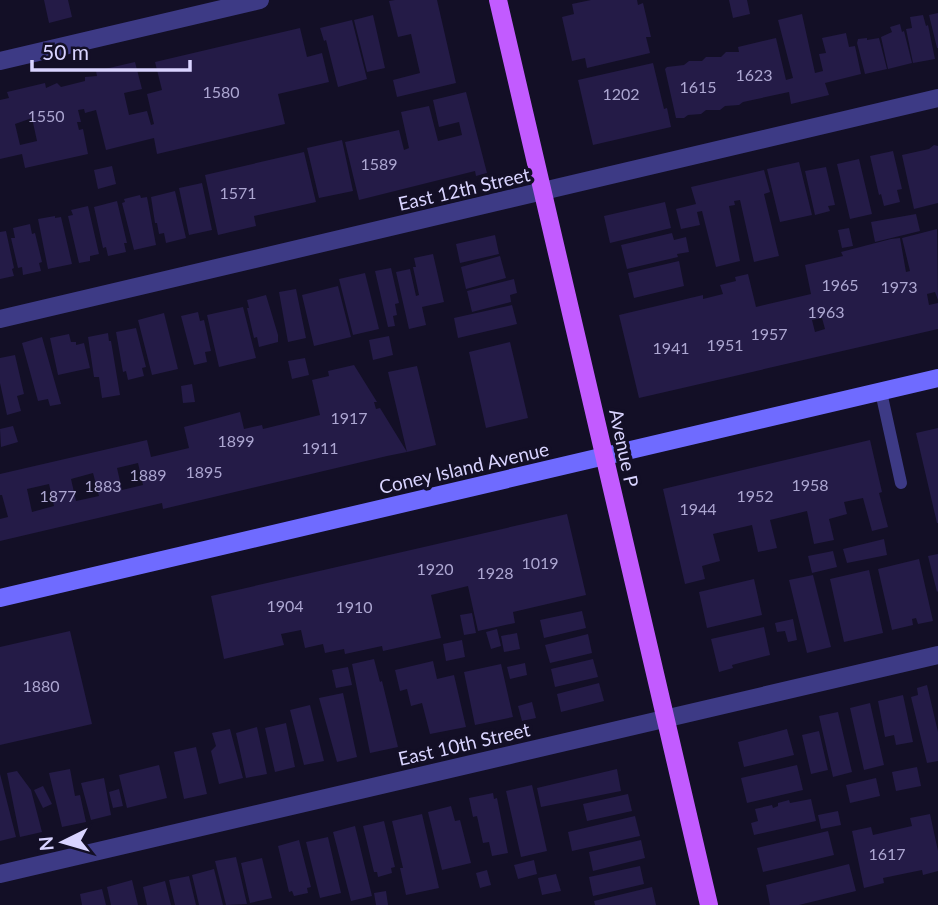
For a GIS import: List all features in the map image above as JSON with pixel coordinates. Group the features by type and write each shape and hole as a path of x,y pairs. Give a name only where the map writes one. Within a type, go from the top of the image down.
{"main road":[{"name":"Avenue P","path":"498,0 709,905"},
{"name":"Coney Island Avenue","path":"0,598 938,378"}],"street":[{"path":"0,61 260,0"},
{"name":"East 12th Street","path":"0,319 938,98"},
{"name":"East 10th Street","path":"0,874 938,655"}],"lane":[{"path":"881,392 901,483"}],"building":[{"path":"44,0 68,0 72,17 49,23"},
{"path":"437,0 456,83 397,97 393,80 420,73 411,34 398,37 389,1"},
{"path":"591,0 637,0 638,5 643,3 651,37 646,37 650,53 587,68 585,58 572,61 562,17 574,14 572,4"},
{"path":"729,0 747,0 750,14 733,18"},
{"path":"938,13 938,48 937,48 929,15"},
{"path":"802,14 815,73 823,71 819,54 826,53 822,38 846,33 849,47 855,46 861,74 825,83 829,95 791,104 789,92 676,118 665,69 667,67 684,65 689,61 702,61 706,57 721,57 726,52 739,52 738,47 776,38 786,80 793,78 778,20"},
{"path":"373,15 385,68 367,72 354,20"},
{"path":"923,15 926,26 928,25 935,59 913,63 906,29 912,28 910,17"},
{"path":"352,20 367,79 338,87 326,40 324,41 320,28"},
{"path":"900,24 912,63 888,69 881,37 892,32 890,27"},
{"path":"300,28 307,57 322,53 329,82 278,94 285,124 157,154 154,138 106,150 96,110 85,113 84,109 78,110 81,122 77,122 79,130 83,129 88,154 25,168 22,154 0,159 0,100 9,98 7,92 45,83 46,88 57,83 61,87 85,81 85,77 97,76 96,71 135,62 142,89 124,93 129,115 147,111 151,125 154,124 147,94 162,90 155,62","holes":["32,118 37,141 20,145 15,124"]},
{"path":"879,38 887,69 865,74 857,43 858,39"},
{"path":"653,63 671,127 593,145 578,80"},
{"path":"466,92 487,173 476,176 475,171 359,200 345,142 399,130 404,150 409,148 401,112 429,106 438,141 462,135 459,122 439,127 433,100"},
{"path":"342,140 353,191 319,198 307,148"},
{"path":"934,145 938,146 938,203 914,209 902,155 929,149"},
{"path":"893,151 902,189 897,190 900,202 884,206 870,156"},
{"path":"304,152 316,202 254,216 256,226 218,235 205,175"},
{"path":"859,159 872,214 850,219 837,164"},
{"path":"799,162 812,215 780,222 767,169"},
{"path":"112,166 116,184 98,189 94,170"},
{"path":"826,167 835,205 828,206 830,211 815,215 805,171"},
{"path":"764,170 770,192 764,194 779,256 754,262 740,200 734,201 735,205 729,206 740,261 716,267 702,211 697,212 700,225 681,229 676,209 696,204 691,187"},
{"path":"202,183 212,230 189,235 179,188"},
{"path":"175,191 186,238 166,243 164,233 159,234 155,223 151,197"},
{"path":"140,195 141,198 147,197 156,245 134,250 122,203 125,202 124,199"},
{"path":"117,201 127,243 124,243 126,252 108,256 106,247 103,248 94,207"},
{"path":"665,202 671,228 610,243 604,216"},
{"path":"88,206 99,254 90,256 90,261 79,263 68,216 73,215 71,210"},
{"path":"916,214 920,231 875,242 871,222"},
{"path":"61,217 72,264 48,269 38,219"},
{"path":"30,224 42,262 39,263 41,271 23,275 22,267 18,268 11,238 15,238 13,228"},
{"path":"849,228 853,246 842,248 838,230"},
{"path":"937,229 938,300 935,292 927,294 929,305 938,303 938,329 639,398 619,315 703,295 703,299 723,294 720,285 736,281 735,277 748,274 756,307 811,294 805,265 843,256 841,252 891,239 900,238 906,272 910,271 902,238","holes":["822,318 825,329 815,332 812,320"]},
{"path":"6,231 14,276 0,279 0,232"},
{"path":"672,233 674,240 686,237 689,252 627,269 621,245"},
{"path":"495,235 499,254 460,263 456,244"},
{"path":"433,254 444,302 422,307 426,325 409,329 396,272 410,269 416,296 419,295 413,267 416,267 414,258"},
{"path":"500,256 506,278 466,289 461,267"},
{"path":"679,261 684,286 634,298 628,273"},
{"path":"391,268 399,303 395,304 395,326 388,327 375,271"},
{"path":"365,273 379,329 353,335 339,279"},
{"path":"514,279 517,293 510,295 511,302 472,312 467,291"},
{"path":"338,286 351,337 314,346 302,295"},
{"path":"296,289 306,338 288,342 279,292"},
{"path":"266,295 278,342 259,347 257,337 254,338 247,300"},
{"path":"512,305 517,324 458,338 454,318"},
{"path":"243,307 256,358 219,367 207,315"},
{"path":"198,312 200,321 204,320 211,351 205,352 207,362 194,365 181,316"},
{"path":"164,313 178,369 152,375 138,320"},
{"path":"136,328 146,367 142,368 144,376 128,380 126,371 123,372 116,332"},
{"path":"108,333 120,395 102,398 99,377 94,377 88,337"},
{"path":"69,334 71,342 76,342 76,345 84,343 90,368 58,375 50,338"},
{"path":"389,336 393,355 373,360 369,340"},
{"path":"42,337 61,404 50,406 48,399 38,401 22,343"},
{"path":"510,342 528,418 486,428 469,352"},
{"path":"15,355 24,394 17,396 21,411 7,415 0,383 0,358"},
{"path":"305,358 309,375 292,379 288,361"},
{"path":"354,365 377,402 374,402 376,409 380,408 407,452 163,509 162,503 0,541 0,519 8,517 0,495 0,474 147,440 151,457 189,448 184,427 240,412 244,429 262,425 263,429 320,415 312,380 329,376 328,371","holes":["138,463 143,485 122,490 117,468","93,473 99,496 76,501 71,479","49,484 54,506 32,512 27,489"]},
{"path":"417,366 436,445 407,452 388,372"},
{"path":"192,384 195,402 183,403 181,386"},
{"path":"13,426 18,442 1,447 0,429"},
{"path":"938,428 938,523 937,523 916,433"},
{"path":"870,440 888,527 872,531 863,498 844,502 847,514 829,519 834,540 814,544 807,511 770,520 777,548 758,552 752,525 713,534 720,561 702,566 705,579 685,584 663,489"},
{"path":"567,514 586,595 513,612 515,623 478,631 468,586 431,595 441,638 383,651 382,646 345,654 344,649 325,653 323,644 305,648 301,630 281,634 284,645 224,659 211,596"},
{"path":"884,539 887,555 847,563 843,549"},
{"path":"833,551 837,567 812,573 808,556"},
{"path":"938,554 938,591 937,592 928,556"},
{"path":"919,559 933,621 918,624 916,618 912,619 913,625 892,630 878,569"},
{"path":"869,570 883,633 844,642 830,579"},
{"path":"813,575 831,647 807,653 789,580"},
{"path":"754,579 762,615 707,628 699,592"},
{"path":"582,611 586,628 544,638 540,620"},
{"path":"472,613 476,633 464,635 460,615"},
{"path":"793,619 797,640 788,642 785,631 777,632 775,623"},
{"path":"764,627 770,655 732,665 733,668 719,672 711,639"},
{"path":"497,629 501,646 491,649 486,632"},
{"path":"70,631 92,724 0,745 0,647"},
{"path":"517,633 520,649 504,652 501,636"},
{"path":"588,634 592,653 550,663 545,645"},
{"path":"462,640 465,657 446,661 443,644"},
{"path":"374,659 398,747 370,753 352,664"},
{"path":"593,659 598,677 555,687 551,669"},
{"path":"433,661 437,679 454,675 466,727 430,734 422,703 411,706 407,689 400,691 395,670"},
{"path":"525,663 527,675 510,679 507,667"},
{"path":"501,664 513,717 475,725 464,672"},
{"path":"348,667 352,685 336,688 332,670"},
{"path":"599,683 604,701 561,712 557,694"},
{"path":"927,685 938,732 938,761 927,763 911,697 918,695 917,688"},
{"path":"343,693 357,757 337,762 319,698"},
{"path":"903,695 913,742 896,745 894,735 885,737 878,701"},
{"path":"532,702 536,718 522,721 518,706"},
{"path":"870,703 884,765 864,770 850,708"},
{"path":"310,705 324,761 304,765 290,710"},
{"path":"838,712 852,772 833,777 819,716"},
{"path":"286,723 295,767 275,772 265,728"},
{"path":"257,727 267,774 246,778 236,733"},
{"path":"230,729 243,778 219,784 211,751 216,746 212,733"},
{"path":"787,729 794,755 744,767 738,742"},
{"path":"819,731 828,770 811,774 802,735"},
{"path":"196,747 207,794 184,799 174,752"},
{"path":"159,765 167,798 127,808 119,775"},
{"path":"797,765 803,790 747,803 741,778"},
{"path":"917,767 921,786 896,791 892,772"},
{"path":"70,769 75,796 80,795 86,822 62,827 49,773"},
{"path":"617,769 621,791 541,807 537,788"},
{"path":"17,771 31,790 42,832 20,837 7,773"},
{"path":"0,774 16,837 0,841"},
{"path":"104,778 111,815 91,820 81,783"},
{"path":"876,778 880,796 850,803 846,785"},
{"path":"532,785 547,851 521,857 506,791"},
{"path":"43,786 52,804 43,808 34,790"},
{"path":"119,789 123,806 113,808 109,792"},
{"path":"493,793 494,799 497,798 508,853 492,856 489,842 483,843 477,816 473,817 469,798"},
{"path":"628,794 632,811 587,821 583,804"},
{"path":"811,799 816,821 754,835 751,823 758,821 755,809 772,805 773,808 778,806 778,803 789,800 790,803"},
{"path":"451,806 455,821 460,820 471,863 442,870 428,812"},
{"path":"838,811 841,825 821,829 818,815"},
{"path":"422,814 439,888 406,895 392,821"},
{"path":"930,814 938,851 938,871 923,875 922,870 883,878 884,883 864,888 852,831 871,827 873,835 912,826 910,818"},
{"path":"635,816 640,836 572,851 568,832"},
{"path":"384,821 395,867 391,868 392,873 378,877 377,872 374,872 363,826"},
{"path":"355,826 372,896 351,901 333,832"},
{"path":"828,831 834,855 763,872 757,848"},
{"path":"328,837 341,893 320,898 306,842"},
{"path":"299,840 311,887 307,888 308,893 294,896 292,891 289,892 278,846"},
{"path":"641,840 645,858 593,871 589,852"},
{"path":"236,857 247,904 226,905 215,861"},
{"path":"262,858 272,898 250,903 241,863"},
{"path":"534,860 537,874 518,879 514,865"},
{"path":"849,864 856,891 799,905 770,905 766,885"},
{"path":"640,866 644,884 593,896 589,877"},
{"path":"214,869 223,905 199,905 192,875"},
{"path":"487,870 491,885 480,888 476,873"},
{"path":"556,874 561,891 542,895 538,878"},
{"path":"189,876 196,905 175,905 169,880"},
{"path":"132,880 138,905 111,905 107,887"},
{"path":"165,881 171,905 147,905 143,887"},
{"path":"652,887 656,905 595,905 594,901"},
{"path":"102,889 106,905 82,905 80,894"},
{"path":"386,891 388,905 376,905 374,893"}]}
